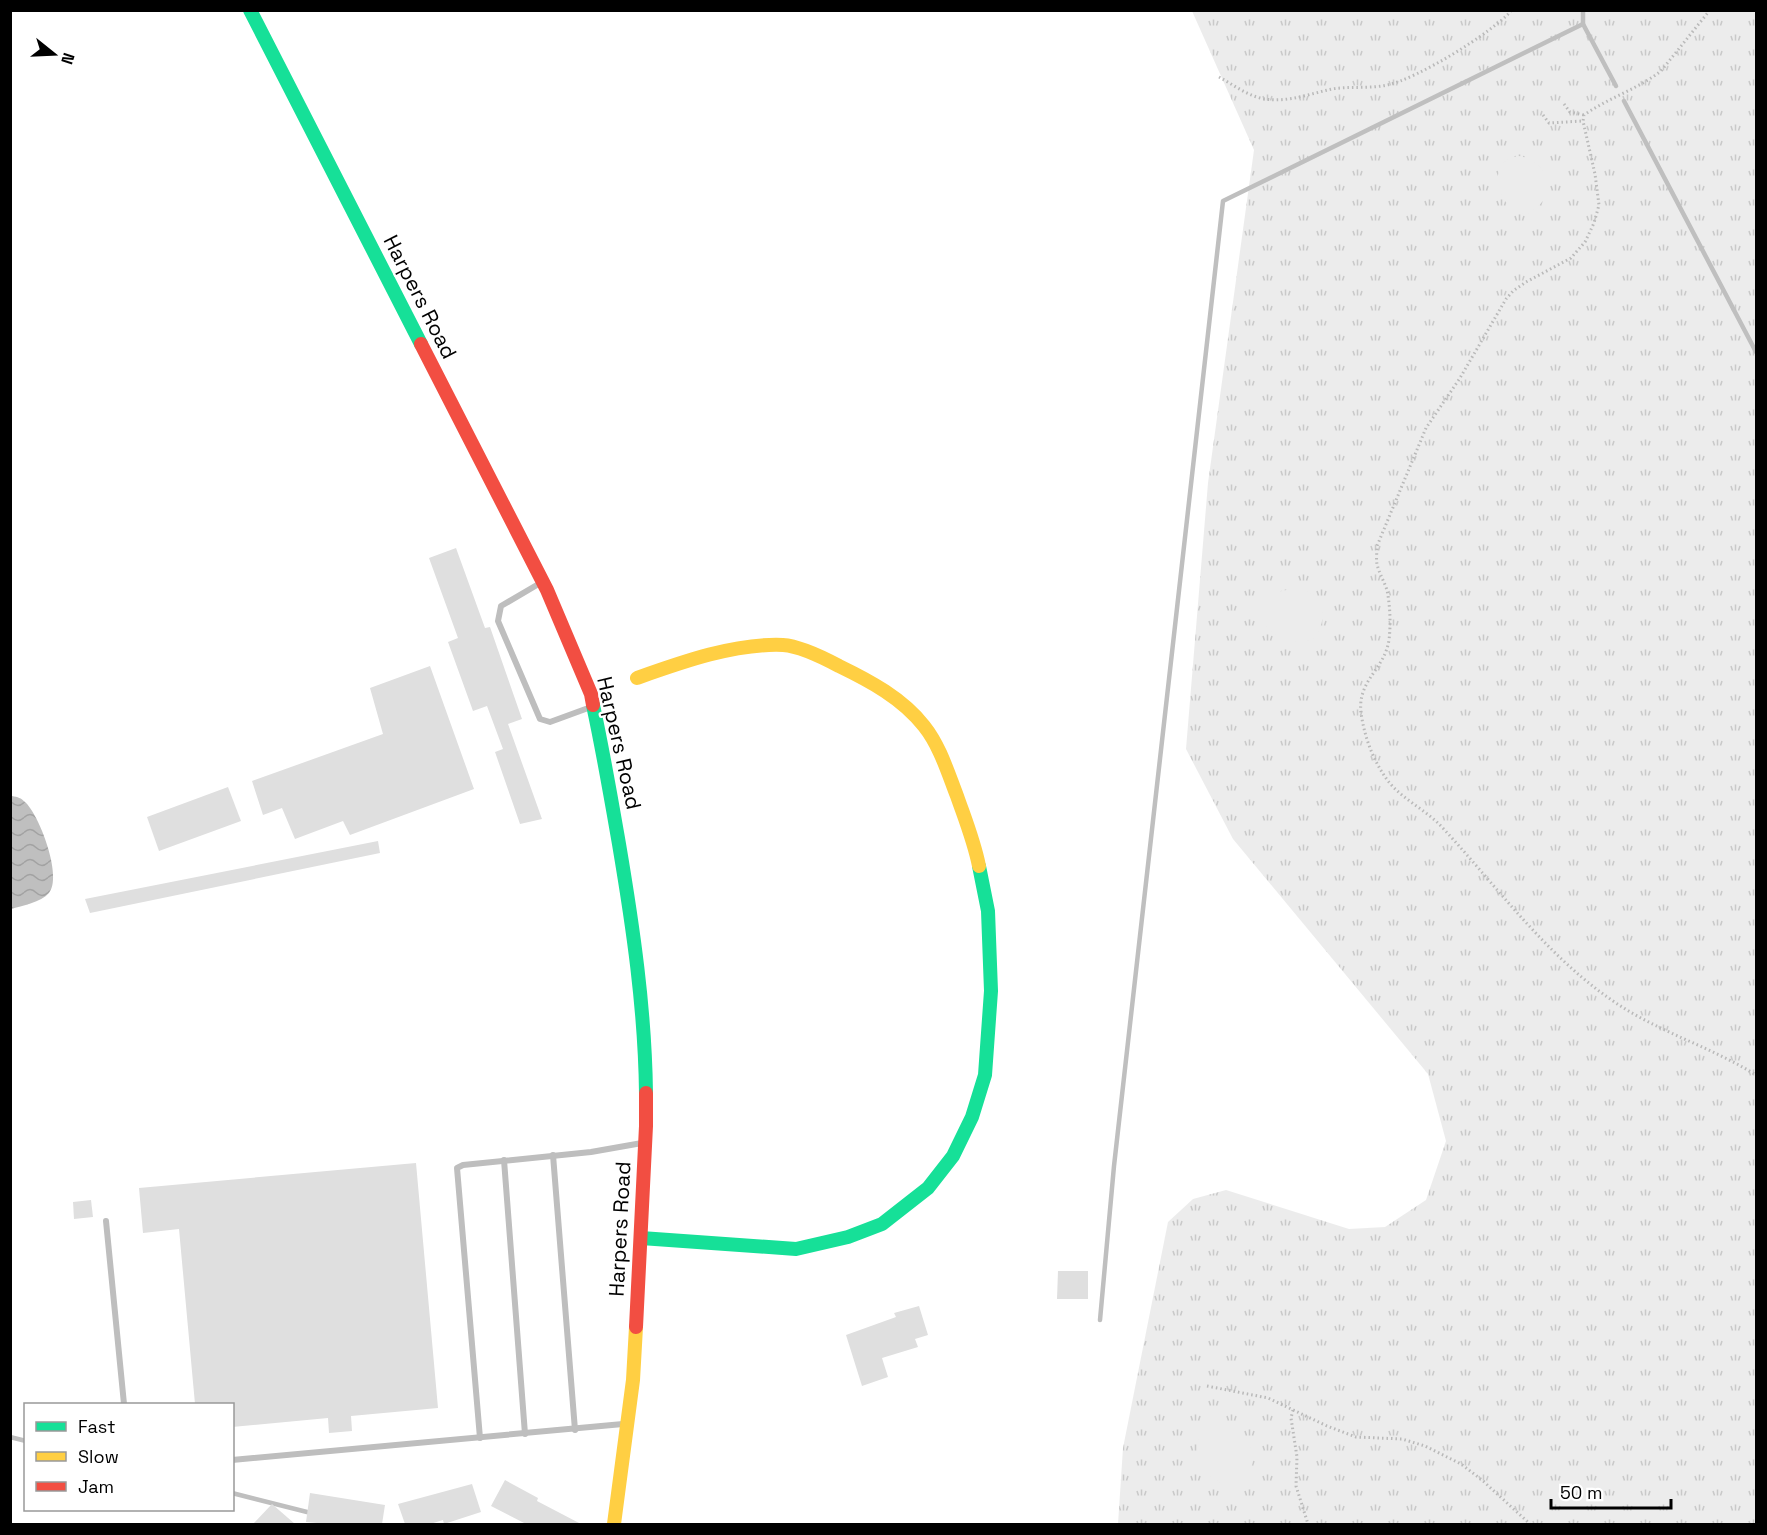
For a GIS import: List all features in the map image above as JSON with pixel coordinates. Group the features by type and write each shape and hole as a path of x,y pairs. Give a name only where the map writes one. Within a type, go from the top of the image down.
{"street":[{"name":"Harpers Road","path":"250,10 542,582 591,694 602,746 637,959 645,1044 645,1142 633,1380 614,1524"},
{"path":"637,678 678,663 735,649 785,645 819,656 869,680 905,706 925,727 943,760 974,842 988,911 991,991 985,1075 972,1116 953,1156 928,1188 902,1211 882,1224 848,1237 796,1249 641,1238"}],"lane":[{"path":"542,582 501,606 498,621 540,719 550,722 593,706"},
{"path":"480,1438 457,1168 464,1164 591,1152 645,1142"},
{"path":"553,1155 575,1430"},
{"path":"504,1160 525,1434"},
{"path":"106,1221 124,1403"},
{"path":"234,1460 627,1424"}],"path":[{"path":"1219,77 1246,92 1269,99 1291,99 1344,87 1384,86 1412,76 1466,46 1502,21 1512,10"},
{"path":"1710,10 1652,78 1584,115 1582,121 1599,192 1599,205 1594,223 1585,242 1571,258 1513,291 1460,378 1426,428 1377,546 1377,563 1388,596 1389,641 1385,656 1363,688 1360,701 1361,717 1377,764 1390,783 1438,823 1535,934 1566,964 1622,1007 1734,1061 1756,1075"},
{"path":"1564,104 1570,112 1584,115"},
{"path":"1543,115 1549,123 1582,121"},
{"path":"1207,1386 1268,1398 1356,1437 1402,1439 1441,1453 1482,1480 1530,1524"},
{"path":"1293,1410 1291,1418 1297,1457 1296,1486 1308,1524"}],"green space":[{"path":"1192,11 1756,11 1756,1524 1118,1524 1123,1448 1168,1222 1193,1199 1226,1190 1349,1229 1385,1227 1426,1200 1446,1141 1428,1074 1233,839 1186,749 1208,483 1254,150"},
{"path":"1519,156 1539,165 1545,173 1547,182 1544,199 1527,214 1516,211 1508,204 1498,185 1501,166 1508,160"},
{"path":"1291,589 1312,594 1317,598 1321,608 1321,625 1315,637 1304,642 1291,641 1278,636 1267,628 1261,617 1260,605 1268,594"},
{"path":"1220,1426 1242,1433 1251,1448 1250,1472 1247,1477 1235,1484 1223,1484 1212,1477 1203,1466 1198,1454 1198,1441 1205,1432"}],"water":[{"path":"10,797 25,802 37,819 48,846 53,885 49,893 41,899 11,909"}],"building":[{"path":"456,548 485,628 490,627 522,719 508,724 542,819 520,824 495,752 503,749 487,706 473,711 448,642 458,638 429,558"},
{"path":"430,666 474,789 350,835 343,821 295,839 282,808 263,815 252,781 383,734 370,688"},
{"path":"228,787 241,821 159,851 147,817"},
{"path":"378,841 380,853 90,913 85,899"},
{"path":"416,1163 438,1408 351,1416 352,1431 329,1433 328,1418 234,1427 234,1403 195,1403 179,1229 143,1233 139,1188"},
{"path":"91,1200 93,1217 74,1219 73,1202"},
{"path":"1058,1271 1088,1271 1088,1299 1057,1299"},
{"path":"919,1306 928,1335 915,1339 918,1347 882,1358 888,1377 862,1386 846,1335 896,1317 894,1313"},
{"path":"505,1480 538,1498 537,1501 581,1524 526,1524 491,1506"},
{"path":"472,1484 481,1512 444,1524 443,1520 430,1524 405,1524 398,1504"},
{"path":"310,1493 385,1505 382,1524 306,1522"},
{"path":"272,1504 295,1524 253,1524"}],"waterway":[{"path":"1583,10 1583,24 1616,86"},
{"path":"1100,1320 1114,1166 1223,201 1583,24"},
{"path":"1624,101 1756,352"},
{"path":"10,1437 24,1440"},
{"path":"234,1494 311,1513"}],"traffic: fast":[{"path":"250,10 421,344"},
{"path":"593,705 604,757 633,937 641,999 646,1093"},
{"path":"641,1238 796,1249 848,1237 882,1224 928,1188 953,1156 972,1117 985,1075 991,991 988,911 979,866"}],"traffic: slow":[{"path":"637,678 728,650 765,645 783,645 812,653 862,678 885,691 906,707 935,742 957,796 979,866"},
{"path":"614,1524 633,1380 636,1327"}],"traffic: jam":[{"path":"421,344 547,590 591,694 593,705"},
{"path":"636,1327 646,1093"}]}
